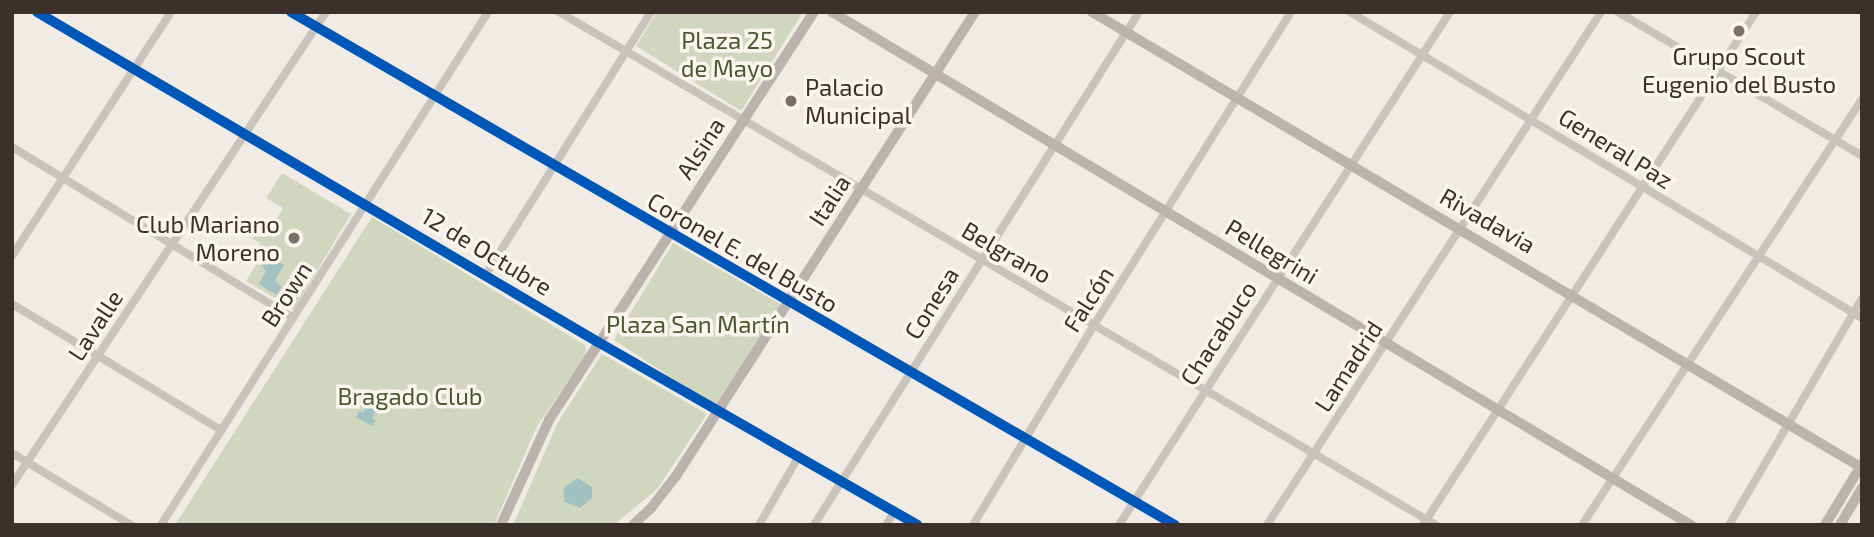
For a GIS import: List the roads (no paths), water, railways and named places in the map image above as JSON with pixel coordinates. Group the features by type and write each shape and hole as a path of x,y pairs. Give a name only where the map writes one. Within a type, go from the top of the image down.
{"main road":[{"name":"Alsina","path":"501,525 549,420 814,12"},
{"name":"Pellegrini","path":"832,12 1691,525"},
{"name":"Italia","path":"635,524 665,491 975,12"},
{"name":"Rivadavia","path":"1092,12 1861,466"},
{"path":"1825,525 1861,466"},
{"path":"1840,525 1862,488"}],"street":[{"name":"12 de Octubre","path":"37,12 598,342 917,525"},
{"path":"12,256 171,12"},
{"name":"Coronel E. del Busto","path":"291,12 1175,525"},
{"name":"Lavalle","path":"12,485 326,12"},
{"name":"Brown","path":"161,525 488,12"},
{"name":"Belgrano","path":"559,12 1314,452 1425,522 1436,525"},
{"path":"486,274 652,12"},
{"name":"Conesa","path":"814,525 1139,12"},
{"name":"Falcón","path":"974,525 1024,438 1291,12"},
{"name":"General Paz","path":"1350,12 1858,316"},
{"name":"Chacabuco","path":"1119,525 1450,12"},
{"name":"Lamadrid","path":"1267,525 1601,12"},
{"path":"1618,12 1862,156"},
{"path":"1425,522 1500,411 1642,187 1720,72 1756,12"},
{"path":"1582,525 1862,99"},
{"path":"12,147 293,318"},
{"path":"1729,525 1858,316 1862,298"},
{"path":"12,304 222,429"},
{"path":"12,453 131,525"},
{"path":"759,525 799,456"},
{"path":"886,525 894,512"}],"water":[{"path":"261,252 284,265 275,280 281,287 277,295 259,284 266,271 257,259"},
{"path":"375,392 385,398 372,418 376,421 372,426 356,417 359,411 363,413"},
{"path":"577,478 592,487 592,498 580,508 565,502 563,489"}],"place":[{"name":"Grupo Scout Eugenio del Busto","path":"1739,31"},
{"name":"Palacio Municipal","path":"791,101"},
{"name":"Club Mariano Moreno","path":"294,238"}],"park label":[{"name":"Plaza 25 de Mayo","path":"727,54"},
{"name":"Plaza San Martín","path":"698,324"},
{"name":"Bragado Club","path":"410,396"}]}
